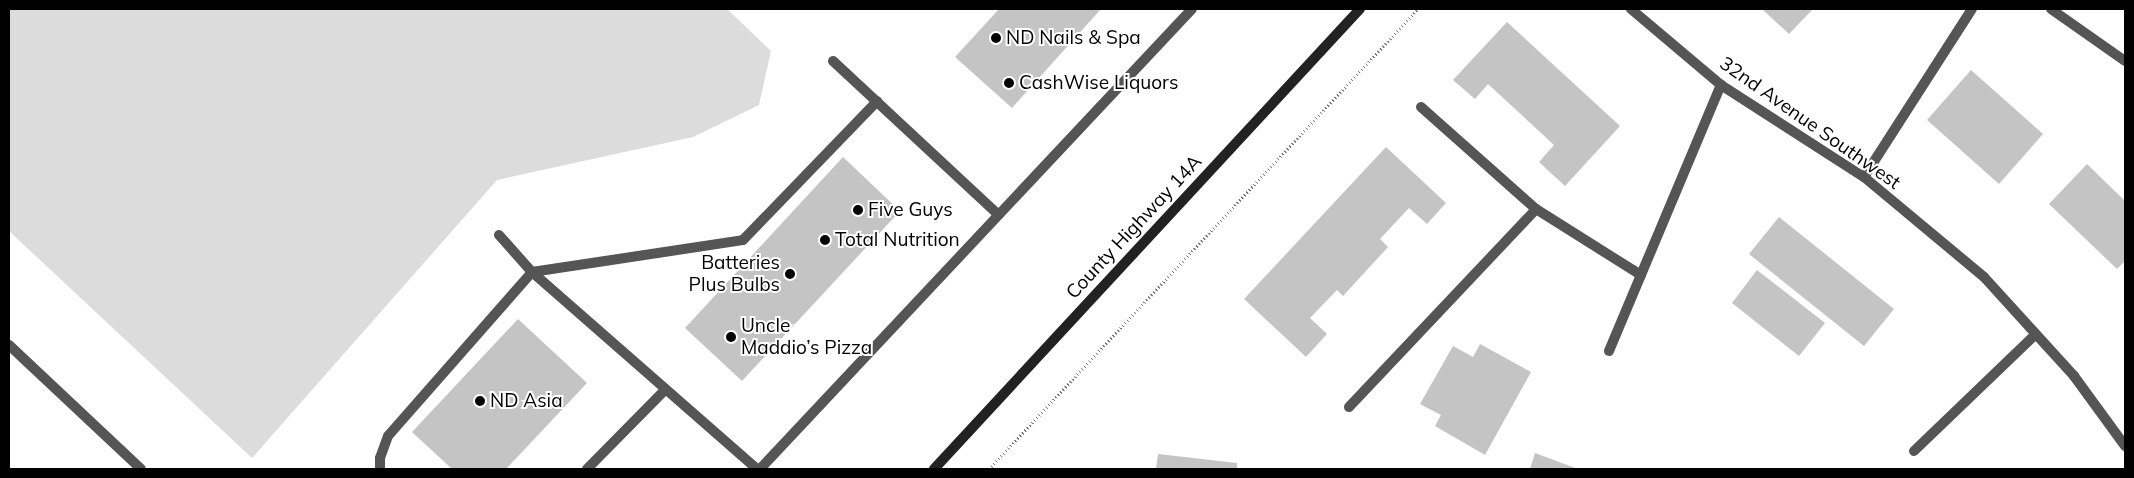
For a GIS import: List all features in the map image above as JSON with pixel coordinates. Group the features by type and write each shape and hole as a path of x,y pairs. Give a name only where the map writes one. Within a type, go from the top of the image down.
{"main road":[{"name":"County Highway 14A","path":"934,469 1360,9"}],"street":[{"path":"499,235 532,272 758,469 1192,9"},
{"name":"32nd Avenue Southwest","path":"1632,9 1722,85 1864,177 1984,277 2074,376 2125,446"},
{"path":"1864,177 1972,9"},
{"path":"2051,9 2125,60"},
{"path":"833,61 999,215"},
{"path":"1609,350 1722,85"},
{"path":"380,469 380,458 388,436 532,272 743,240 876,101"},
{"path":"1420,107 1536,209 1641,275"},
{"path":"1349,407 1536,209"},
{"path":"1914,451 2035,335"},
{"path":"9,346 142,469"},
{"path":"587,469 666,389"}],"path":[{"path":"989,469 1418,9"}],"shaded area":[{"path":"9,9 727,9 771,51 759,105 693,137 497,180 252,458 9,231"}],"building":[{"name":"CashWise Liquors","path":"999,9 1101,9 1012,108 955,57"},
{"path":"1762,9 1813,9 1789,34"},
{"path":"1507,22 1620,126 1565,186 1539,162 1554,145 1488,84 1475,99 1453,80"},
{"path":"1971,70 2043,134 1999,184 1927,120"},
{"path":"1386,147 1446,203 1427,224 1409,208 1380,239 1388,247 1343,296 1337,290 1310,318 1327,334 1306,357 1244,299"},
{"path":"843,157 900,211 742,381 685,328"},
{"path":"2087,164 2125,201 2125,261 2117,269 2049,204"},
{"path":"1779,217 1894,309 1864,346 1749,254"},
{"path":"1757,270 1825,323 1799,356 1732,303"},
{"path":"518,319 587,383 506,469 452,469 412,432"},
{"path":"1480,344 1531,372 1485,455 1435,426 1441,415 1420,404 1453,346 1473,357"},
{"path":"1535,453 1578,469 1530,469"},
{"path":"1158,454 1237,463 1237,469 1156,469"}],"place":[{"name":"ND Nails & Spa","path":"996,38"},
{"name":"CashWise Liquors","path":"1009,83"},
{"name":"Five Guys","path":"858,210"},
{"name":"Total Nutrition","path":"825,240"},
{"name":"Batteries Plus Bulbs","path":"790,274"},
{"name":"Uncle Maddio’s Pizza","path":"731,337"},
{"name":"ND Asia","path":"480,401"}]}
